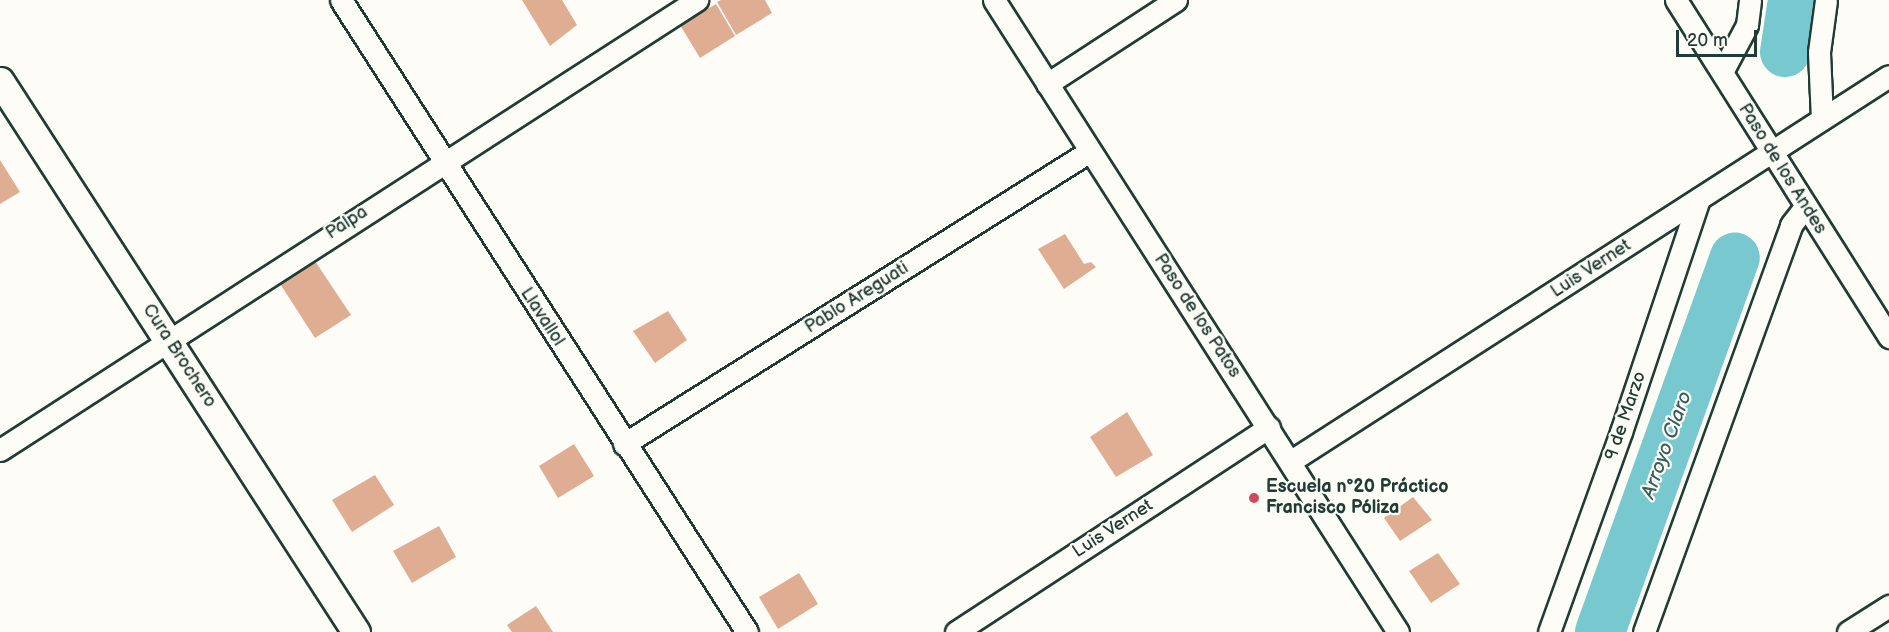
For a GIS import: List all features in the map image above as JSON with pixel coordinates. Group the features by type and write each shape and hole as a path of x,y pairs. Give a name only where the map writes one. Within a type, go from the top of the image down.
{"street":[{"name":"Llavallol","path":"341,0 624,444 747,632"},
{"name":"Palpa","path":"0,450 443,161 697,0"},
{"name":"Paso de los Patos","path":"994,0 1291,461 1398,632"},
{"path":"1047,84 1176,0"},
{"name":"Paso de los Andes","path":"1676,0 1889,337"},
{"path":"1722,72 1747,25 1750,0"},
{"path":"1822,119 1819,52 1826,0"},
{"name":"Luis Vernet","path":"1291,461 1889,76"},
{"name":"Cura Brochero","path":"0,81 356,632"},
{"name":"Pablo Areguati","path":"624,444 1090,151"},
{"name":"9 de Marzo","path":"1549,632 1622,432 1699,199"},
{"path":"1644,632 1791,225 1806,206"},
{"name":"Luis Vernet","path":"956,632 1269,427"},
{"path":"1848,632 1889,606"}],"building":[{"path":"522,0 562,0 577,25 550,46"},
{"path":"721,0 765,0 772,13 736,35 717,2"},
{"path":"716,4 735,36 700,58 680,25"},
{"path":"0,160 20,192 0,204"},
{"path":"1065,234 1084,264 1091,262 1096,267 1064,289 1038,249"},
{"path":"311,255 351,315 315,338 275,276"},
{"path":"668,311 687,340 655,363 633,331"},
{"path":"1127,412 1153,455 1116,477 1090,437"},
{"path":"574,444 594,476 558,498 539,466"},
{"path":"375,475 394,505 352,532 332,500"},
{"path":"1413,497 1432,520 1400,541 1384,518"},
{"path":"439,526 456,557 412,583 393,551"},
{"path":"1438,553 1460,584 1431,603 1409,571"},
{"path":"799,573 818,604 778,629 759,597"},
{"path":"536,606 553,632 512,632 507,625"}],"waterway":[{"name":"Arroyo Claro","path":"1785,52 1793,0"},
{"name":"Arroyo Claro","path":"1600,632 1735,258"}],"place":[{"name":"Escuela n°20 Práctico Francisco Póliza","path":"1254,498"}]}
